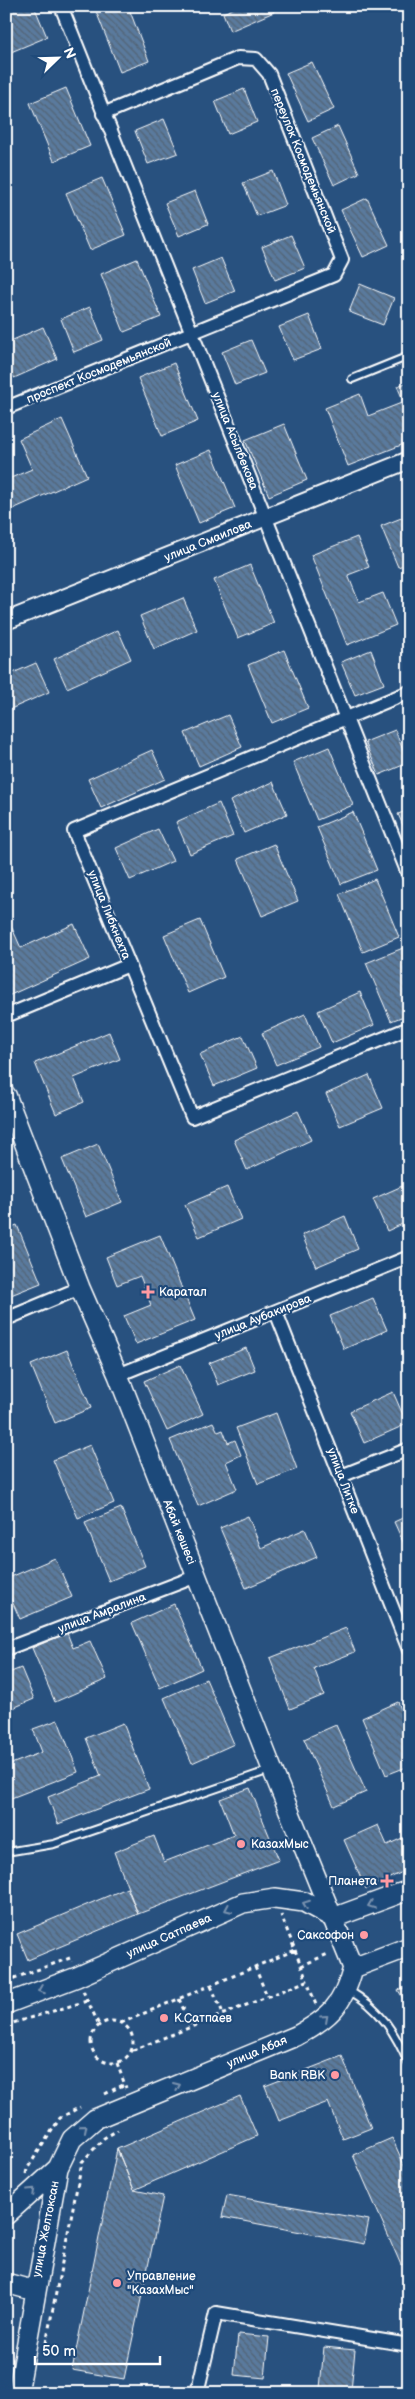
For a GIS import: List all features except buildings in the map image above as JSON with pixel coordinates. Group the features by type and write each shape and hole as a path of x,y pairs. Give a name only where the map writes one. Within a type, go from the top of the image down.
{"main road":[{"name":"Абай көшесі","path":"6,1095 80,1288 118,1375 272,1769 353,1968"},
{"path":"334,1918 409,1890"},
{"name":"улица Сатпаева","path":"6,2004 77,1977 243,1903 275,1898 304,1902 334,1918"},
{"path":"353,1968 409,1947"},
{"name":"улица Абая","path":"132,2104 296,2036 322,2022 338,2006 347,1989 353,1968"},
{"name":"улица Желтоксан","path":"18,2393 58,2168 72,2139 95,2119 132,2104"},
{"path":"6,2215 58,2168"},
{"path":"6,2283 35,2291"}],"street":[{"name":"улица Асылбекова","path":"60,6 267,517 409,876"},
{"name":"переулок Космодемьянской","path":"103,114 238,58 256,59 269,74 342,260 334,275 192,333"},
{"name":"проспект Космодемьянской","path":"6,408 192,333"},
{"name":"улица Смаилова","path":"6,621 409,460"},
{"name":"улица Либкнехта","path":"409,692 74,831 192,1117 409,1028"},
{"path":"6,1016 129,965"},
{"name":"улица Аубакирова","path":"118,1375 409,1257"},
{"path":"6,1320 80,1288"},
{"name":"улица Литке","path":"276,1312 409,1650"},
{"path":"341,1476 409,1449"},
{"name":"улица Амралина","path":"6,1649 197,1576"},
{"path":"197,2393 216,2313 409,2345"}],"lane":[{"path":"352,379 409,356"},
{"path":"6,1852 54,1844 272,1769"},
{"path":"347,1989 372,2006 395,2034 409,2065"}],"path":[{"path":"275,1898 322,2022"},
{"path":"301,1966 344,1947"},
{"path":"295,1950 120,2023 106,2022 99,2025 91,2037 91,2044 97,2057 110,2064 117,2063 124,2060 133,2050 307,1981"},
{"path":"255,1967 267,1997"},
{"path":"211,1986 223,2013"},
{"path":"179,1999 191,2026"},
{"path":"6,2025 87,2001"},
{"path":"120,2023 131,2033 133,2050"},
{"path":"117,2063 132,2104"},
{"path":"45,2352 82,2162 104,2138 121,2129"}],"place":[{"name":"Каратал","path":"148,1292"},
{"name":"КазахМыс","path":"241,1844"},
{"name":"Планета","path":"387,1881"},
{"name":"Саксофон","path":"364,1935"},
{"name":"К.Сатпаев","path":"164,2018"},
{"name":"Bank RBK","path":"335,2075"},
{"name":"Управление \"КазахМыс\"","path":"117,2283"}]}
